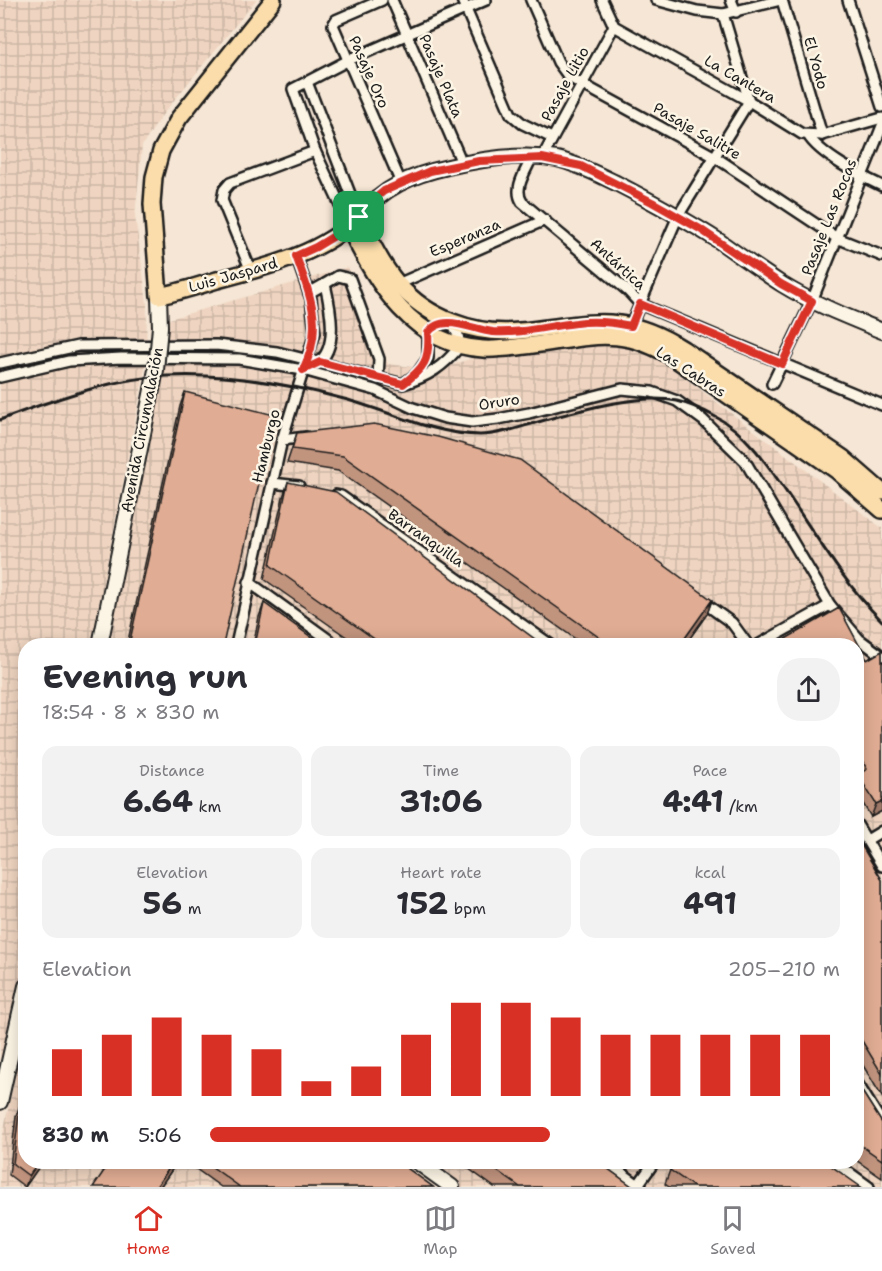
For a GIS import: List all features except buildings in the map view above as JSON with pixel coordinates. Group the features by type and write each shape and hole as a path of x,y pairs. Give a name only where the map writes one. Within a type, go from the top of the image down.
{"main road":[{"name":"Avenida Circunvalación","path":"159,296 152,204 154,177 161,152 179,117 273,0"},
{"name":"Luis Jaspard","path":"159,296 251,272 296,256 316,247 354,222"},
{"name":"Las Cabras","path":"354,222 398,284 417,302 452,322 478,330 506,332 591,322 631,326 658,335 843,458 882,492"},
{"name":"Las Cabras","path":"354,222 368,266 397,307 428,333 460,346 484,349 601,336 627,338 652,346 677,360 836,470 882,510"}],"street":[{"name":"Pasaje Oro","path":"382,0 333,23 401,183"},
{"name":"Pasaje Plata","path":"392,0 462,164"},
{"path":"307,82 464,4 486,0"},
{"name":"Pasaje Salitre","path":"531,0 561,67 569,77 715,157 837,238 882,256"},
{"path":"602,0 614,26"},
{"path":"656,0 697,11 723,14 781,0"},
{"path":"730,0 736,12"},
{"name":"El Yodo","path":"781,0 822,135"},
{"path":"848,0 882,107"},
{"path":"464,4 511,114 519,121 552,138"},
{"path":"631,326 678,216 749,101 723,14"},
{"name":"Pasaje Litio","path":"537,158 552,138 614,26"},
{"name":"La Cantera","path":"614,26 749,101 796,131 808,135 822,135 882,118"},
{"name":"Las Cabras","path":"307,82 354,222 343,211 315,151 293,89 307,82"},
{"name":"Pasaje Las Rocas","path":"772,384 812,301 882,126"},
{"path":"808,135 818,147 861,177 882,186"},
{"path":"251,272 222,200 224,190 230,183 315,151"},
{"name":"Luis Jaspard","path":"354,222 377,197 401,183 430,171 496,159 537,158 581,166 678,216 781,284 812,301 882,331"},
{"name":"Antártica","path":"537,158 517,189 522,202 628,291 640,304 882,405"},
{"name":"Esperanza","path":"398,284 545,220"},
{"name":"Hamburgo","path":"237,638 282,440 315,333 309,292 296,256"},
{"path":"309,292 338,276 350,279 379,359 378,379"},
{"path":"303,370 320,362 327,349 331,331 331,310 325,284"},
{"name":"Avenida Circunvalación","path":"100,638 156,370 160,327 159,296"},
{"path":"0,363 78,346 119,344 234,346 308,359 403,384 435,372 460,346 452,322 436,326 428,333 428,358 417,374 403,384"},
{"name":"Oruro","path":"0,377 69,361 121,358 239,359 303,370 375,390 413,408 445,418 472,422 529,413 622,389 652,392 677,401 703,420 745,461 830,604 858,638"},
{"path":"282,440 318,435"},
{"path":"272,483 307,488"},
{"name":"Barranquilla","path":"330,494 341,496 541,638"},
{"path":"249,582 326,638"},
{"path":"694,596 732,623 743,638"},
{"path":"770,638 830,604"},
{"name":"Oruro","path":"864,643 882,656"},
{"path":"867,840 882,831"},
{"path":"864,835 882,866"},
{"path":"0,1102 18,1022"},
{"path":"864,1094 882,1123"},
{"path":"427,1169 452,1187"},
{"path":"616,1169 640,1186 650,1169"},
{"path":"844,1169 869,1187"}],"shaded area":[{"path":"0,0 256,0 163,114 142,146 135,216 147,303 146,364 92,638 18,638 18,990 0,1074"},
{"path":"348,267 388,364 437,370 563,327 631,337 882,528 882,1187 459,1187 434,1169 864,1169 864,638 108,638 160,388 166,320"},
{"path":"18,1061 18,1169 410,1169 436,1187 0,1187 0,1148"}],"railway":[{"path":"0,420 55,400 110,384 168,376 227,377 287,386 344,399 445,431 480,435 502,432 608,404 644,399 677,401 714,416 737,431 747,441 773,474 844,577 882,621"}],"route":[{"path":"496,159 555,159 581,166 652,202 700,229 781,284 812,301 782,364 640,304 631,326 591,322 520,332 492,332 452,322 436,326 428,333 428,358 417,374 403,384 320,362 303,370 315,333 314,316 311,298 296,256 333,237 349,227 359,217 384,191 430,171 496,159"}]}
